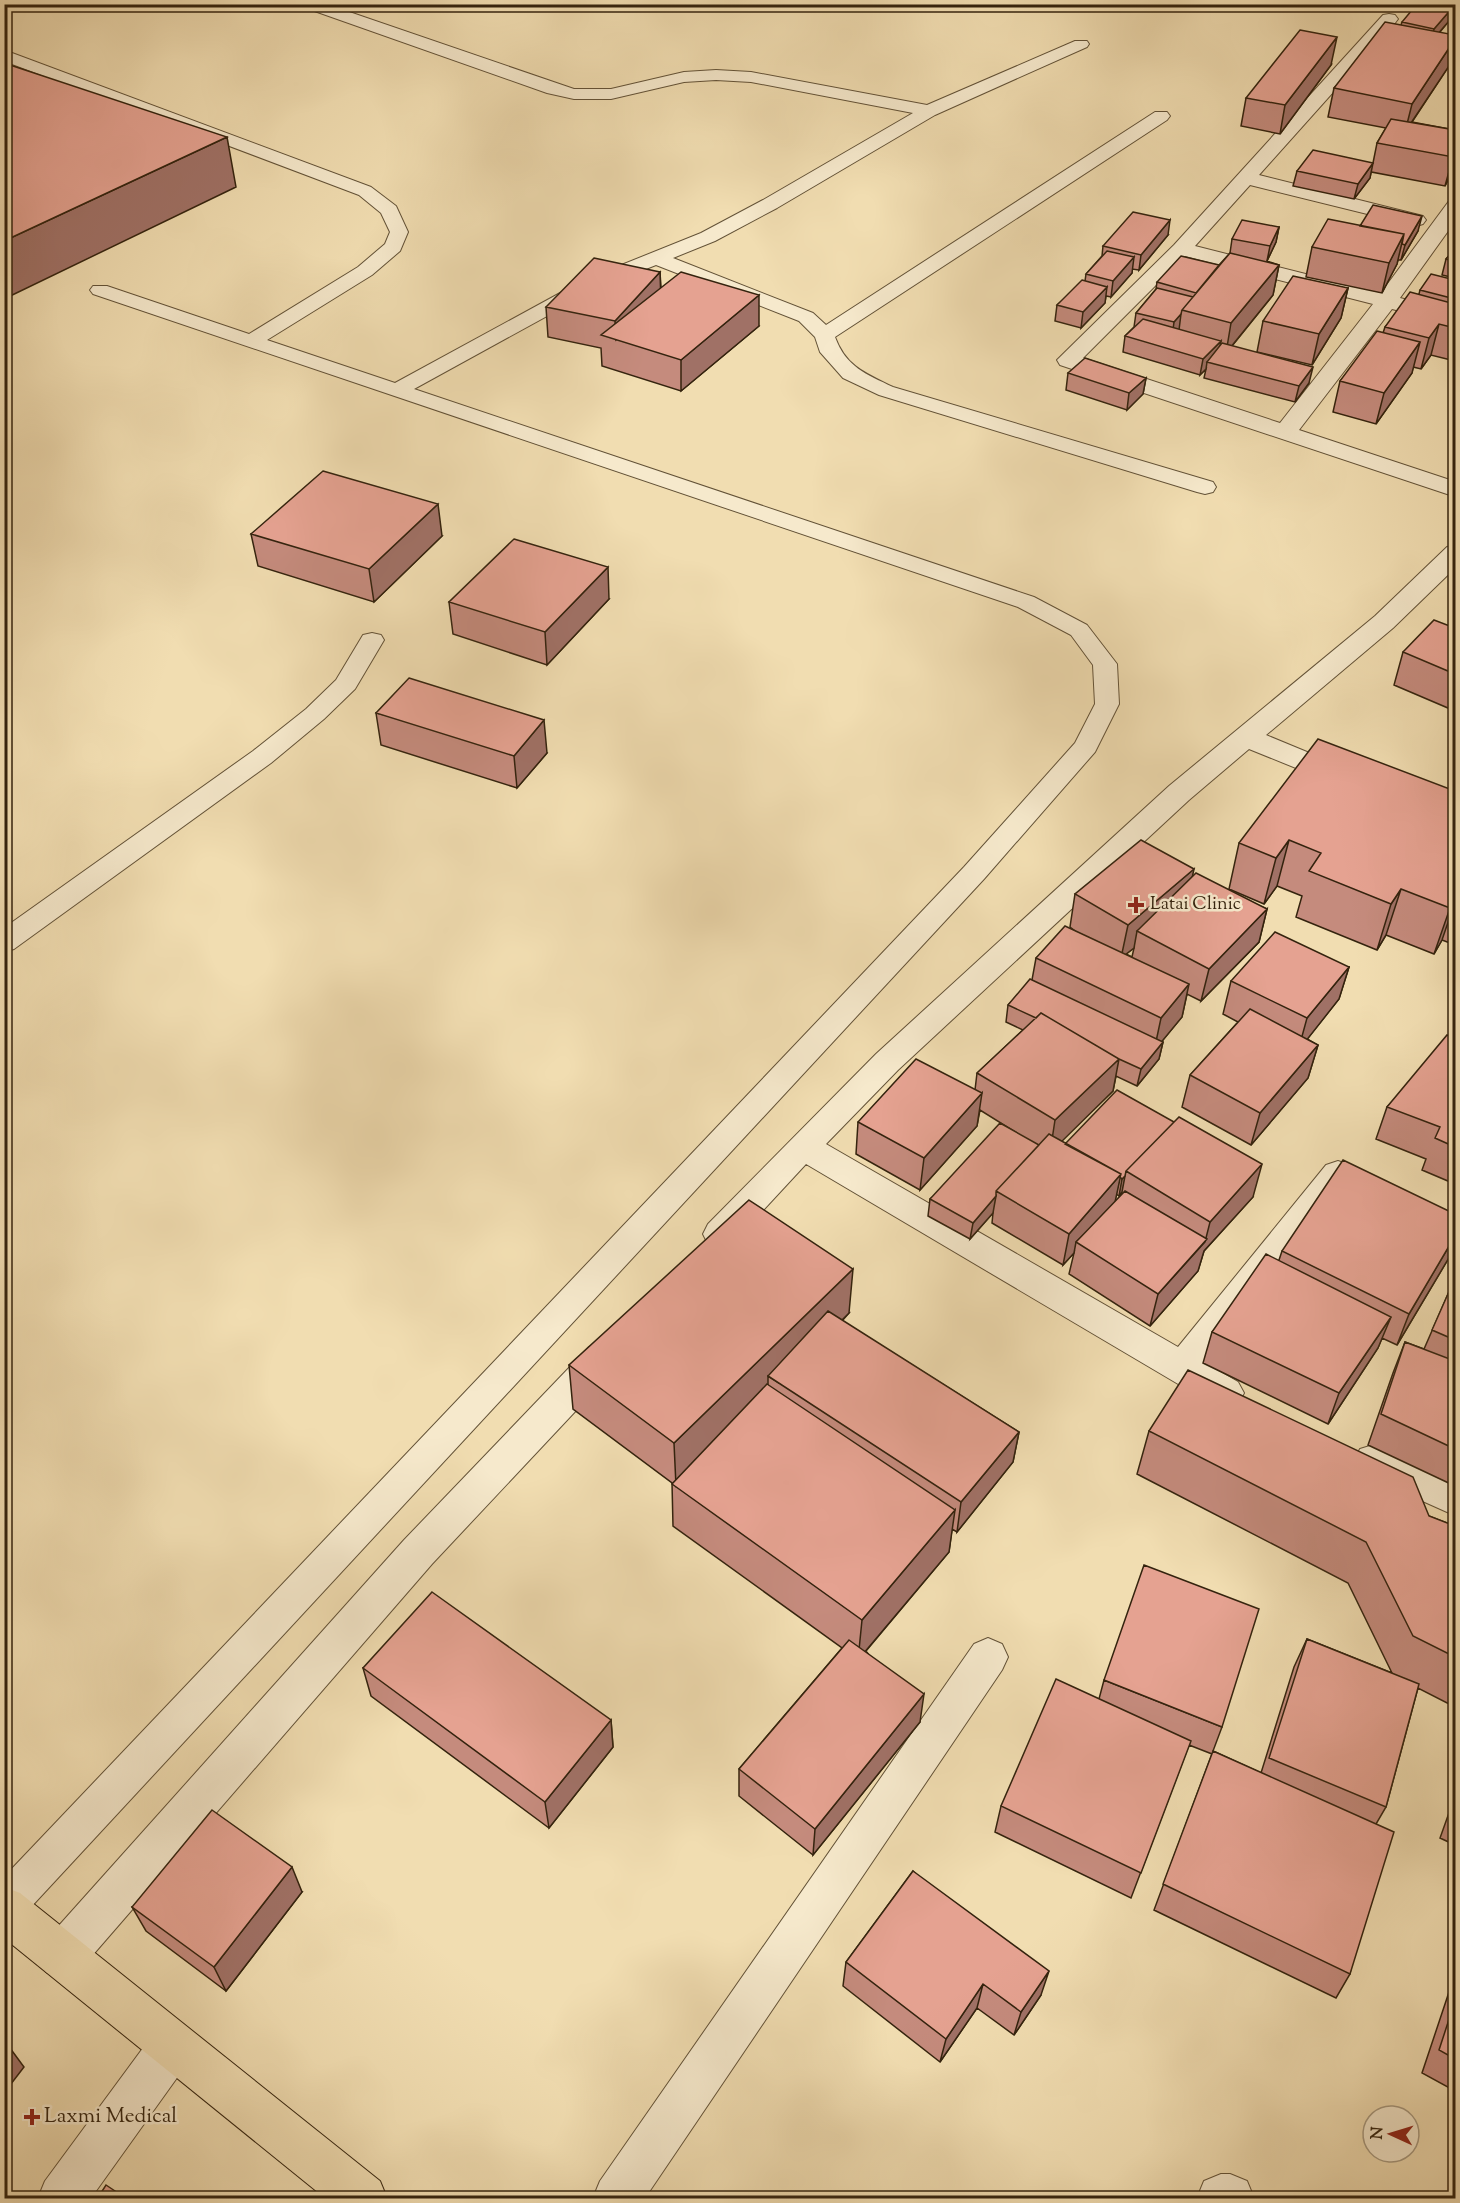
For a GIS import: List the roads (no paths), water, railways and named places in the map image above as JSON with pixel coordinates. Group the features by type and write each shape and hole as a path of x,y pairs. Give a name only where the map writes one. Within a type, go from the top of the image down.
{"main road":[{"path":"4,1908 363,2199"}],"street":[{"path":"1389,19 1181,249 1068,360 1455,490"},
{"path":"1372,39 1392,44"},
{"path":"1246,178 1447,227"},
{"path":"1284,432 1447,227 1455,205"},
{"path":"1181,249 1455,319"},
{"path":"696,1258 803,1146 896,1054 1179,793 1384,622 1455,552"},
{"path":"1246,737 1367,788"},
{"path":"803,1146 1182,1369 1257,1408"},
{"path":"1182,1369 1338,1174 1370,1186"},
{"path":"62,1956 418,1552 623,1336"},
{"path":"1340,1446 1455,1498"},
{"path":"617,2199 988,1657"},
{"path":"62,2199 173,2045"},
{"path":"1221,2199 1230,2199"}],"lane":[{"path":"312,5 574,94 610,94 684,77 716,75 761,79 929,111"},
{"path":"397,390 591,284 708,237 770,204 929,111 1081,44"},
{"path":"4,55 365,191 389,210 399,232 393,247 365,271 251,341"},
{"path":"824,335 1161,116"},
{"path":"656,258 806,317 824,335 830,352 850,374 886,391 1205,487"},
{"path":"4,1908 974,873 1086,746 1107,704 1105,664 1079,630 1026,602 100,290"},
{"path":"4,942 262,757 315,714 346,684 372,640"}],"place":[{"name":"Latai Clinic","path":"1136,905"},
{"name":"Laxmi Medical","path":"32,2117"}]}
